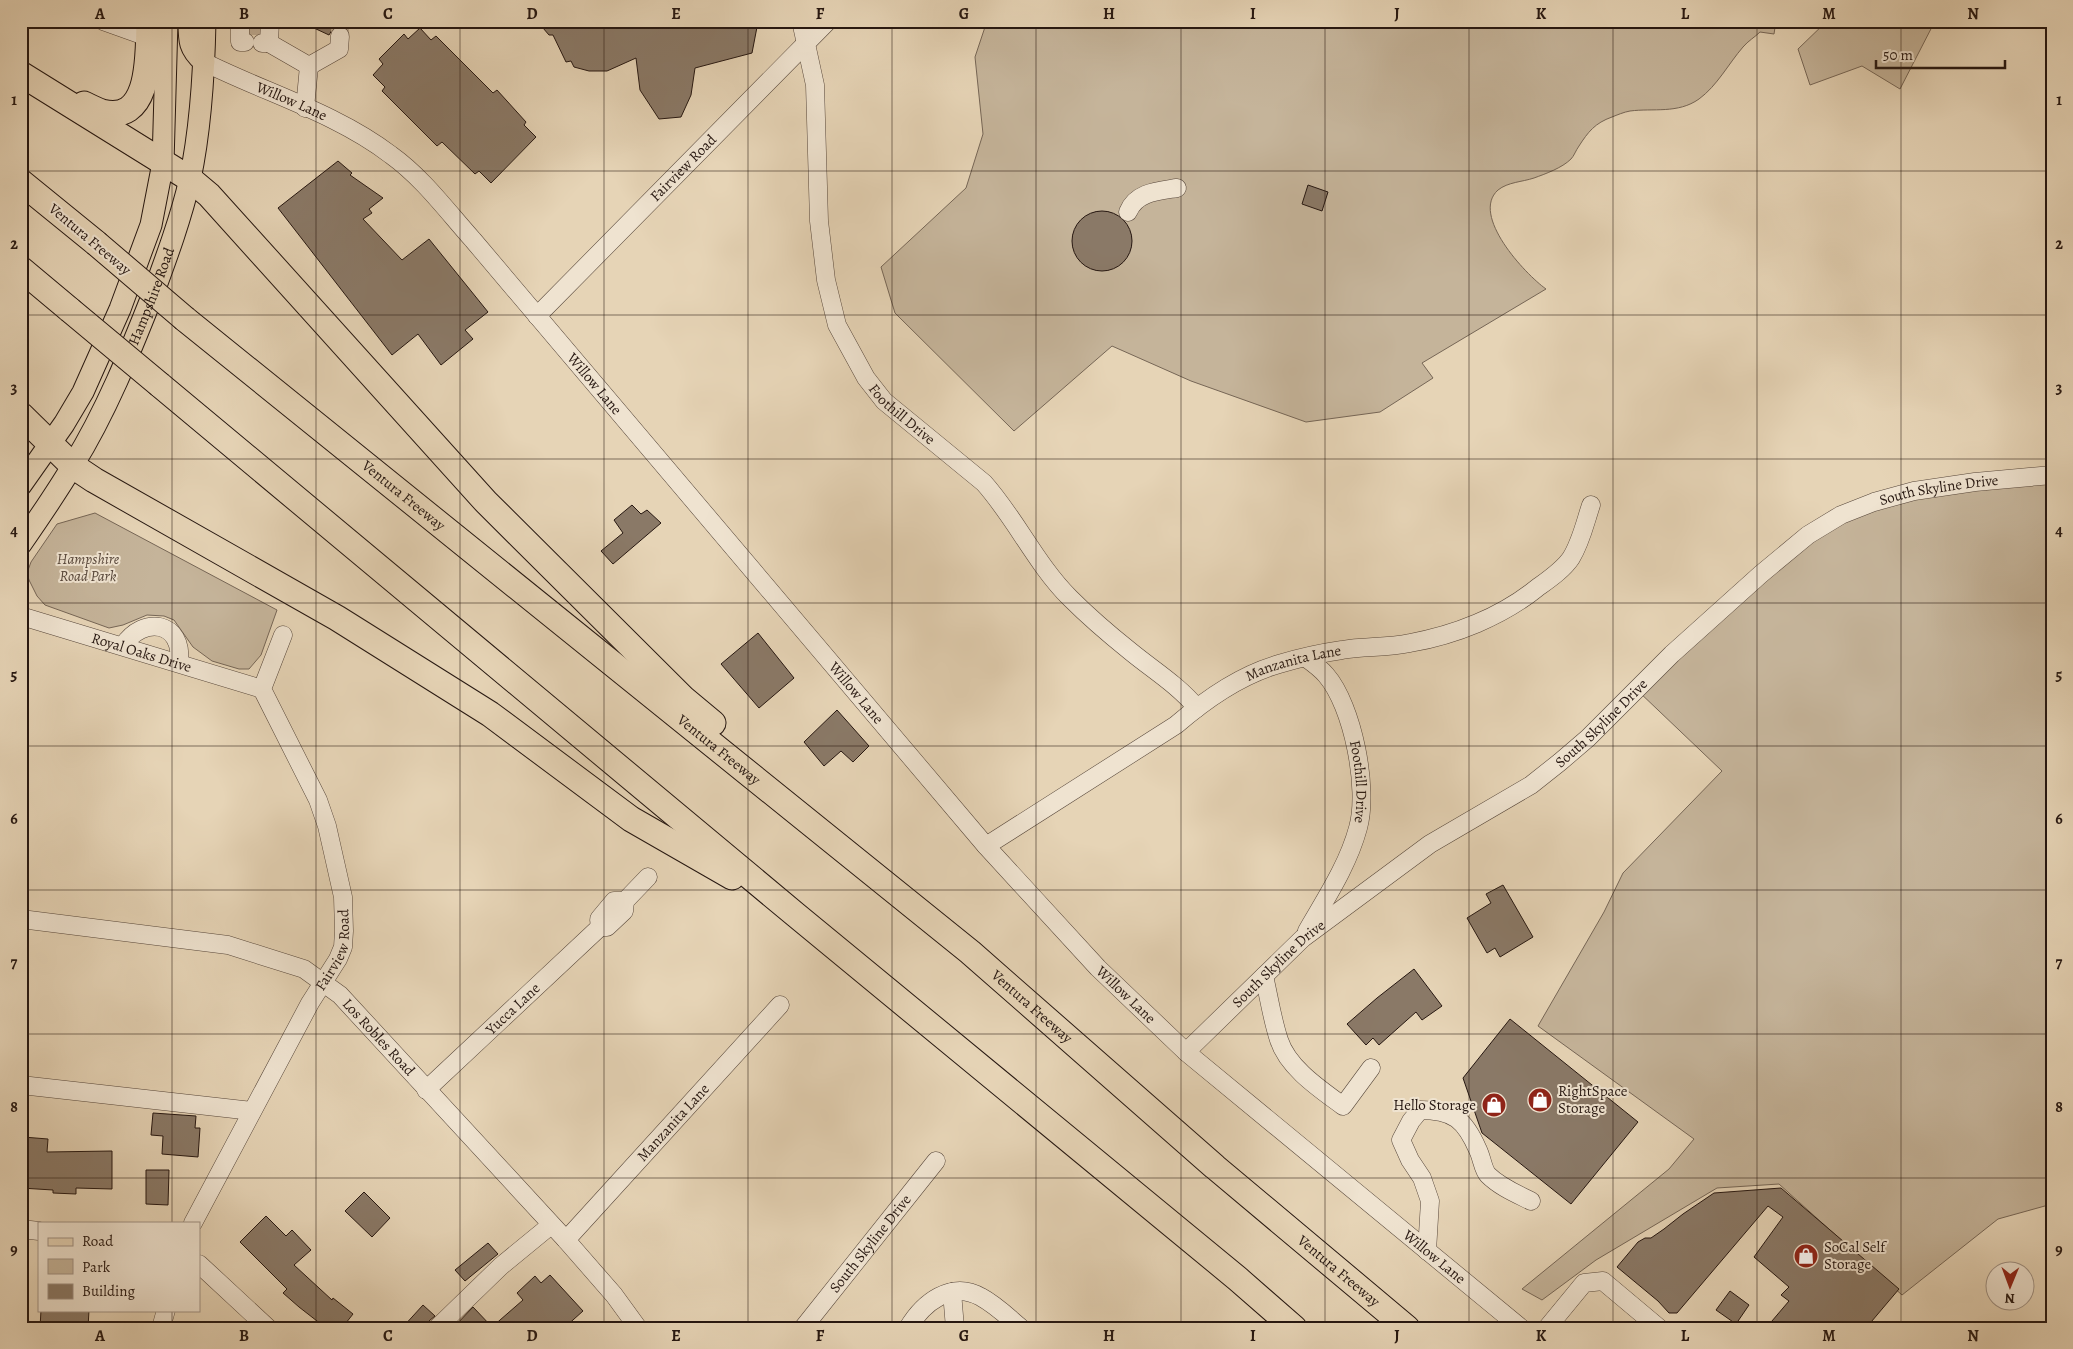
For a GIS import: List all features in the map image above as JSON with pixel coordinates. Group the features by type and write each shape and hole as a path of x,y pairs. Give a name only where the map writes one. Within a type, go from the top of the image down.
{"highway":[{"path":"59,98 82,103 103,112 118,112 132,107 143,90 155,34"},
{"path":"21,74 190,179 212,198 486,502 683,698 931,907 970,952"},
{"name":"Ventura Freeway","path":"21,182 185,318 970,952 1214,1167 1408,1328"},
{"path":"21,269 1294,1328"},
{"path":"21,415 73,466 94,480 343,622 490,714 631,819 796,915"}],"main road":[{"name":"Hampshire Road","path":"21,485 51,444 83,392 120,308 151,225 163,163 155,34 167,21"},
{"path":"189,21 190,45 194,53 204,62"},
{"name":"Hampshire Road","path":"21,544 73,466 117,380 141,324 182,211 190,179 202,106 205,21"}],"street":[{"path":"103,21 155,34"},
{"name":"Foothill Drive","path":"801,21 814,85 819,221 826,280 837,325 853,358 884,401 984,483 996,496 1050,578 1071,600 1129,651 1185,694 1196,708"},
{"name":"Fairview Road","path":"537,316 828,21"},
{"path":"256,30 309,66"},
{"path":"309,66 339,49 340,36"},
{"name":"Willow Lane","path":"204,62 353,130 391,154 413,173 473,240 986,846 1098,968 1186,1052 1521,1328"},
{"path":"305,108 309,66"},
{"path":"1128,212 1132,203 1143,195 1177,188"},
{"name":"South Skyline Drive","path":"1186,1052 1303,938 1430,844 1538,779 1588,738 1672,654 1761,574 1816,530 1849,512 1874,502 1914,491 1975,482 2052,475"},
{"name":"Manzanita Lane","path":"986,846 1176,725 1196,708 1244,677 1278,664 1344,650 1409,644 1458,630 1506,609 1524,598 1570,560 1578,545 1591,505"},
{"name":"Royal Oaks Drive","path":"21,616 262,689"},
{"path":"122,646 130,635 140,629 162,627 174,634 179,644 178,663"},
{"path":"262,689 283,635"},
{"name":"Foothill Drive","path":"1303,938 1350,852 1359,826 1361,804 1358,752 1346,712 1338,693 1326,675 1306,658"},
{"name":"Fairview Road","path":"194,1222 310,1003 338,960 343,947 343,897 327,826 318,800 262,689"},
{"name":"Yucca Lane","path":"426,1090 600,927 607,927 624,911 624,901 648,877"},
{"name":"Los Robles Road","path":"21,919 228,945 304,969 340,995 566,1240 614,1295 638,1328"},
{"path":"1264,976 1280,1041 1290,1059 1320,1089 1343,1106 1371,1068"},
{"name":"Manzanita Lane","path":"566,1240 780,1005"},
{"path":"21,1085 252,1111"},
{"path":"1427,1251 1430,1201 1422,1178 1410,1160 1401,1140 1411,1121 1420,1110 1436,1110 1453,1114 1478,1150 1487,1174 1505,1188 1531,1201"},
{"name":"South Skyline Drive","path":"803,1328 936,1160"},
{"path":"437,1328 501,1266 551,1225"},
{"path":"21,1229 38,1231"},
{"path":"200,1265 268,1328"},
{"path":"1547,1328 1584,1282 1603,1281 1659,1328"},
{"path":"952,1292 955,1328"},
{"path":"908,1328 916,1314 927,1304 952,1292 969,1292 982,1297 1022,1328"},
{"path":"161,1328 165,1312"}],"green space":[{"path":"987,21 1776,21 1774,34 1760,32 1738,53 1705,94 1691,104 1674,109 1630,111 1606,119 1589,132 1572,158 1563,165 1543,175 1502,187 1498,190 1491,201 1491,214 1495,228 1514,258 1546,289 1422,363 1433,378 1380,412 1306,422 1191,381 1112,346 1014,431 895,313 881,267 966,188 983,134 975,57"},
{"path":"1827,21 1935,21 1900,89 1862,66 1810,85 1798,49"},
{"path":"2052,475 2052,1204 1998,1219 1902,1295 1779,1184 1717,1188 1596,1260 1542,1300 1522,1289 1669,1169 1694,1139 1538,1026 1604,912 1623,873 1722,771 1637,690 1761,574 1874,502"},
{"name":"Hampshire Road Park","path":"95,513 277,610 261,655 249,669 239,669 212,661 193,647 174,620 164,616 147,615 123,625 109,628 45,605 37,596 29,580 27,573 31,562 57,524"}],"building":[{"path":"299,21 347,21 347,28 336,26 329,35"},
{"path":"537,21 748,21 757,27 752,53 695,68 691,95 681,117 659,119 640,90 636,58 607,71 589,71 574,67 571,61 566,62 553,35 549,35"},
{"path":"420,28 431,40 436,36 493,93 497,90 526,122 524,125 536,137 491,183 479,171 475,174 442,142 437,146 382,91 385,87 373,75 383,64 379,59 404,34 408,39"},
{"path":"338,161 352,173 350,175 383,198 369,209 372,213 363,219 402,260 429,239 488,312 465,330 473,339 441,365 418,334 392,355 278,208"},
{"path":"1308,185 1328,192 1322,211 1302,204"},
{"path":"1096,211 1108,211 1119,216 1127,224 1132,235 1130,253 1119,266 1108,271 1096,271 1085,266 1077,258 1072,247 1072,235 1077,224 1085,216"},
{"path":"632,505 641,514 647,510 661,523 613,564 601,551 623,533 614,520"},
{"path":"758,633 794,678 759,708 721,664"},
{"path":"837,710 869,746 853,762 841,751 824,766 804,742"},
{"path":"1503,885 1533,937 1500,957 1495,948 1487,953 1467,918 1491,903 1486,894"},
{"path":"1414,969 1442,1006 1422,1020 1416,1012 1379,1045 1373,1038 1366,1045 1347,1024"},
{"name":"RightSpace Storage","path":"1510,1019 1638,1122 1571,1204 1482,1133 1463,1078"},
{"path":"153,1113 196,1116 195,1128 200,1128 198,1157 162,1154 163,1136 151,1135"},
{"path":"23,1137 48,1139 47,1152 112,1151 112,1189 76,1188 76,1194 53,1193 53,1190 21,1188"},
{"path":"146,1170 169,1170 168,1205 146,1204"},
{"name":"SoCal Self Storage","path":"1781,1188 1899,1289 1866,1328 1766,1328 1789,1301 1781,1295 1789,1287 1754,1257 1783,1217 1768,1206 1677,1313 1669,1313 1658,1301 1617,1267 1638,1242 1645,1238 1651,1238 1714,1193"},
{"path":"364,1192 390,1218 372,1237 345,1211"},
{"path":"266,1216 286,1236 292,1230 311,1250 294,1265 332,1300 333,1298 353,1314 342,1328 326,1328 299,1307 283,1293 287,1289 240,1242"},
{"path":"488,1243 498,1254 465,1281 455,1270"},
{"path":"550,1275 583,1311 564,1328 453,1328 473,1307 492,1327 523,1300 517,1293 535,1276 541,1283"},
{"path":"1730,1291 1749,1305 1736,1324 1716,1310"},
{"path":"423,1305 435,1316 429,1321 427,1328 402,1328"},
{"path":"41,1312 89,1312 88,1328 40,1328"}],"tunnel":[{"path":"340,21 340,36"},
{"path":"245,26 262,26"}],"place":[{"name":"RightSpace Storage","path":"1540,1100"},
{"name":"Hello Storage","path":"1494,1105"},
{"name":"SoCal Self Storage","path":"1806,1256"}]}
